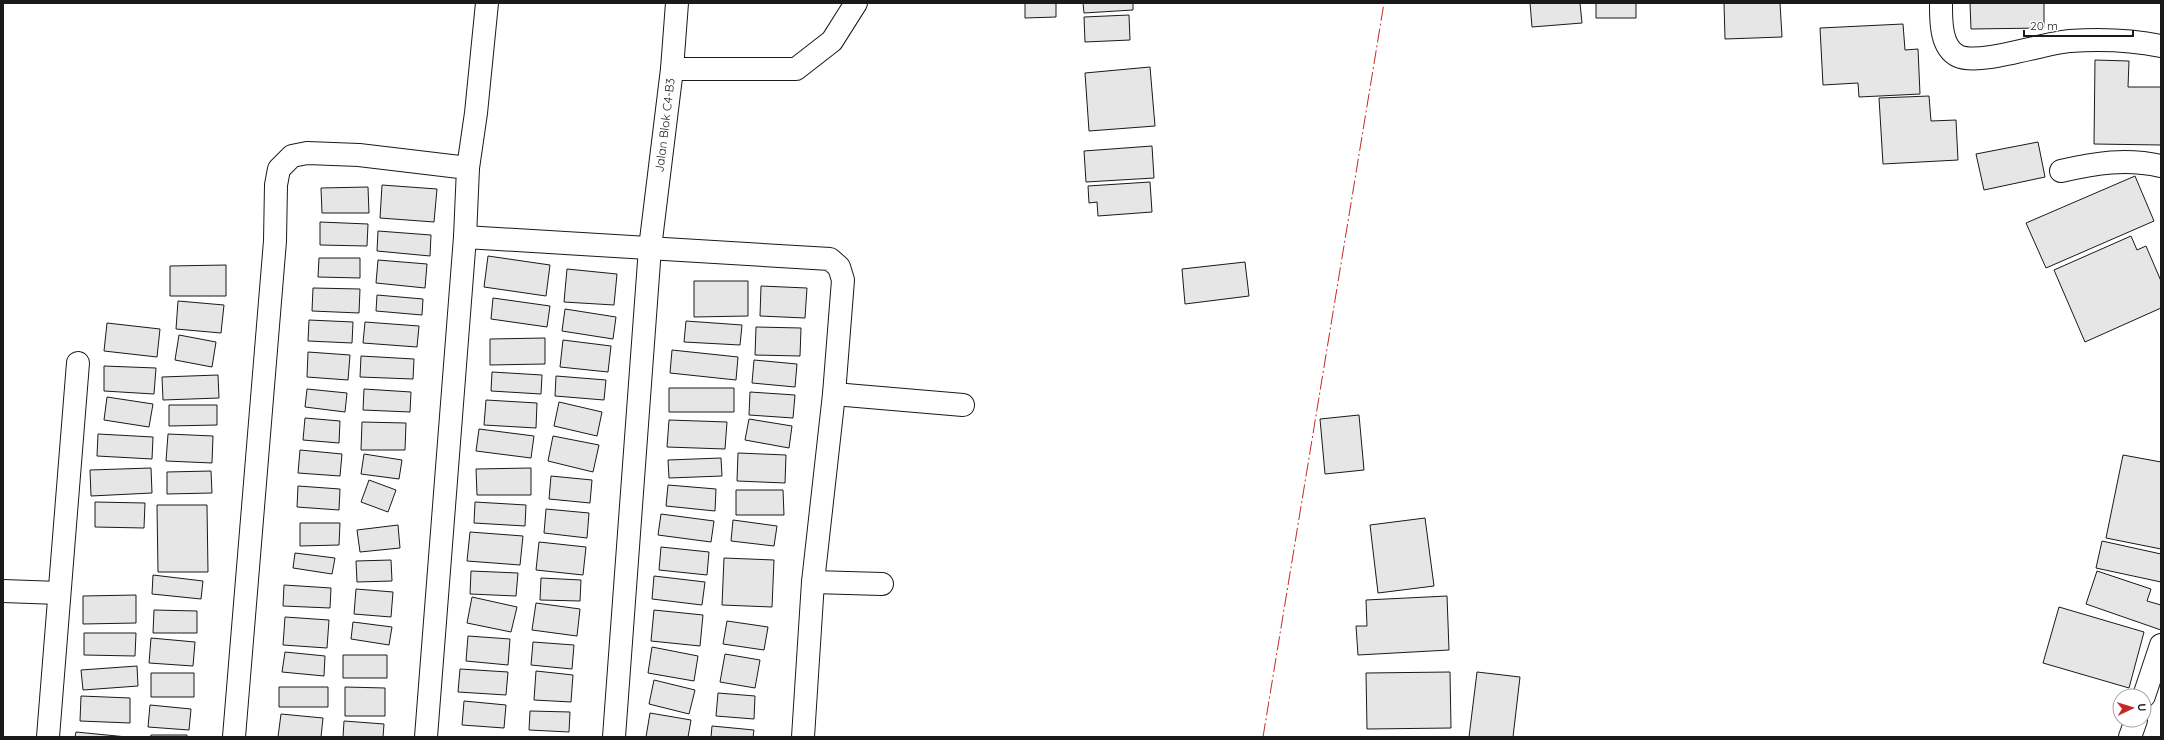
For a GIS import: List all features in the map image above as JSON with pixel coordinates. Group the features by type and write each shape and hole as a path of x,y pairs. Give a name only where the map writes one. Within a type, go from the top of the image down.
{"street":[{"path":"426,737 465,237 468,168 476,113 487,3"},
{"name":"Jalan Blok C4-B3","path":"614,737 650,248 672,69 677,3"},
{"path":"672,69 796,69 832,41 856,3"},
{"path":"1941,3 1941,24 1947,44 1958,56 1979,58 2069,41 2104,40 2144,43 2161,46"},
{"path":"234,737 275,241 276,185 279,169 292,156 307,153 359,155 468,168"},
{"path":"2061,171 2116,161 2145,163 2161,166"},
{"path":"465,237 830,259 840,267 843,280 834,394 813,582 803,737"},
{"path":"48,737 78,363"},
{"path":"834,394 963,405"},
{"path":"813,582 882,584"},
{"path":"3,591 59,593"},
{"path":"2147,688 2161,648"}],"building":[{"path":"1025,3 1056,3 1056,17 1025,18"},
{"path":"1083,3 1133,3 1133,10 1084,13"},
{"path":"1530,3 1580,3 1582,23 1532,27"},
{"path":"1596,3 1636,3 1636,18 1596,18"},
{"path":"1724,3 1780,3 1782,37 1725,39"},
{"path":"1970,3 2044,3 2044,28 1971,29"},
{"path":"1129,15 1130,40 1085,42 1084,17"},
{"path":"1903,24 1905,50 1918,49 1920,94 1859,97 1858,83 1823,85 1820,28"},
{"path":"2095,60 2129,61 2128,87 2161,87 2161,145 2094,144"},
{"path":"1150,67 1155,126 1089,131 1085,73"},
{"path":"1929,96 1931,121 1956,120 1958,160 1883,164 1879,98"},
{"path":"2038,142 2045,177 1984,190 1976,154"},
{"path":"1152,146 1154,178 1086,182 1084,151"},
{"path":"2135,176 2154,221 2046,268 2026,223"},
{"path":"1150,182 1152,212 1098,216 1097,202 1089,203 1088,186"},
{"path":"382,185 437,189 434,222 380,218"},
{"path":"368,187 369,213 322,213 321,188"},
{"path":"320,222 368,224 367,246 320,245"},
{"path":"378,231 431,235 430,256 377,251"},
{"path":"2131,236 2137,250 2146,246 2161,281 2161,308 2085,342 2054,270"},
{"path":"488,256 550,265 546,296 484,287"},
{"path":"319,258 360,258 360,278 318,277"},
{"path":"378,260 427,264 425,288 376,283"},
{"path":"1245,262 1249,296 1185,304 1182,269"},
{"path":"226,265 226,296 170,296 170,266"},
{"path":"567,269 617,274 614,305 564,302"},
{"path":"694,281 748,281 748,316 694,317"},
{"path":"761,286 807,288 805,318 760,316"},
{"path":"313,288 360,289 359,313 312,311"},
{"path":"377,295 423,299 422,315 376,311"},
{"path":"493,298 550,306 547,327 491,319"},
{"path":"178,301 224,305 221,333 176,329"},
{"path":"565,309 616,317 613,339 562,331"},
{"path":"309,320 353,322 352,343 308,341"},
{"path":"686,321 742,325 740,345 684,342"},
{"path":"365,322 419,326 417,347 363,343"},
{"path":"107,323 160,329 157,357 104,351"},
{"path":"756,327 801,328 800,356 755,355"},
{"path":"179,335 216,342 212,367 175,360"},
{"path":"545,338 545,364 490,365 490,339"},
{"path":"563,340 611,346 608,372 560,367"},
{"path":"672,350 738,357 736,380 670,373"},
{"path":"308,352 350,355 348,380 307,377"},
{"path":"361,356 414,359 413,379 360,377"},
{"path":"754,360 797,364 795,387 752,383"},
{"path":"104,366 156,368 154,394 104,391"},
{"path":"492,372 542,375 541,394 491,391"},
{"path":"218,375 219,398 163,400 162,377"},
{"path":"556,376 606,380 604,400 555,396"},
{"path":"669,388 734,388 734,412 669,412"},
{"path":"307,389 347,393 345,412 305,407"},
{"path":"364,389 411,392 410,412 363,410"},
{"path":"750,392 795,395 793,418 749,415"},
{"path":"107,397 153,404 149,427 104,420"},
{"path":"486,400 537,403 536,428 484,425"},
{"path":"559,402 602,412 597,436 554,426"},
{"path":"169,405 217,405 217,425 169,426"},
{"path":"1359,415 1364,470 1325,474 1320,419"},
{"path":"305,418 340,421 339,443 303,440"},
{"path":"749,419 792,426 789,448 745,440"},
{"path":"669,420 727,422 725,449 667,447"},
{"path":"362,422 406,423 405,450 361,450"},
{"path":"479,429 534,436 531,458 476,451"},
{"path":"98,434 153,437 152,459 97,456"},
{"path":"168,434 213,436 212,463 166,461"},
{"path":"553,436 599,445 593,472 548,461"},
{"path":"300,450 342,454 340,476 298,473"},
{"path":"738,453 786,455 785,483 737,481"},
{"path":"364,454 402,460 399,479 361,474"},
{"path":"2123,455 2161,462 2161,549 2106,538"},
{"path":"721,458 722,476 669,478 668,460"},
{"path":"151,468 152,493 91,496 90,470"},
{"path":"531,468 531,495 477,495 476,469"},
{"path":"211,471 212,493 167,494 167,472"},
{"path":"551,476 592,480 590,503 549,499"},
{"path":"369,480 396,490 388,512 361,502"},
{"path":"668,485 716,489 715,511 666,506"},
{"path":"298,486 340,489 339,510 297,507"},
{"path":"736,490 783,490 784,515 736,515"},
{"path":"95,502 145,503 144,528 95,527"},
{"path":"475,502 526,505 525,526 474,523"},
{"path":"157,505 207,505 208,572 158,572"},
{"path":"546,509 589,513 587,538 544,533"},
{"path":"661,514 714,521 711,542 658,535"},
{"path":"1425,518 1434,586 1378,593 1370,525"},
{"path":"733,520 777,526 774,546 731,541"},
{"path":"300,523 340,523 339,545 300,546"},
{"path":"398,525 400,548 360,552 357,530"},
{"path":"470,532 523,536 520,565 467,561"},
{"path":"2102,541 2161,554 2161,582 2096,568"},
{"path":"539,542 586,547 583,575 536,570"},
{"path":"661,547 709,552 707,575 659,570"},
{"path":"295,553 335,558 332,574 293,568"},
{"path":"724,558 774,560 772,607 722,605"},
{"path":"391,560 392,581 357,582 356,561"},
{"path":"471,571 518,573 516,596 470,594"},
{"path":"2097,571 2151,589 2147,601 2161,605 2161,630 2086,604"},
{"path":"153,575 203,581 201,599 152,594"},
{"path":"654,576 705,582 702,605 652,599"},
{"path":"541,578 581,580 580,601 540,600"},
{"path":"284,585 331,588 330,608 283,606"},
{"path":"356,589 393,592 391,617 354,614"},
{"path":"136,595 136,623 83,624 83,596"},
{"path":"1447,596 1449,650 1358,655 1356,626 1367,626 1366,600"},
{"path":"472,597 517,607 511,632 467,623"},
{"path":"536,603 580,609 577,636 532,630"},
{"path":"2059,607 2144,632 2129,688 2043,663"},
{"path":"154,610 197,611 197,633 153,633"},
{"path":"654,610 703,615 700,646 651,641"},
{"path":"285,617 329,620 327,648 283,645"},
{"path":"727,621 768,627 764,650 723,644"},
{"path":"353,622 392,627 389,645 351,639"},
{"path":"84,633 136,633 135,656 84,655"},
{"path":"468,636 510,639 508,665 466,661"},
{"path":"151,638 195,642 193,666 149,663"},
{"path":"533,642 574,645 572,669 531,665"},
{"path":"652,647 698,656 694,681 648,673"},
{"path":"285,652 325,656 324,676 282,672"},
{"path":"725,654 760,660 755,688 720,682"},
{"path":"343,655 387,655 387,678 343,678"},
{"path":"137,666 138,686 83,690 81,670"},
{"path":"460,669 508,672 506,695 458,692"},
{"path":"536,671 573,675 571,702 534,700"},
{"path":"1450,672 1451,728 1367,729 1366,673"},
{"path":"1477,672 1520,677 1513,737 1469,737"},
{"path":"151,673 194,673 194,697 151,697"},
{"path":"654,680 695,690 689,714 649,704"},
{"path":"279,687 328,687 328,707 279,707"},
{"path":"345,687 385,688 385,716 345,716"},
{"path":"718,693 755,696 754,719 716,716"},
{"path":"81,696 130,698 130,723 80,721"},
{"path":"464,701 506,705 504,728 462,725"},
{"path":"150,705 191,709 189,730 148,727"},
{"path":"530,711 570,712 569,732 529,730"},
{"path":"650,713 691,720 688,737 646,737"},
{"path":"281,714 323,718 321,737 278,737"},
{"path":"344,721 384,724 383,737 343,737"},
{"path":"712,726 754,730 753,737 711,737"},
{"path":"76,732 127,737 75,737"},
{"path":"151,735 187,735 187,737 150,737"}],"power":[{"path":"1263,737 1384,3"}]}
